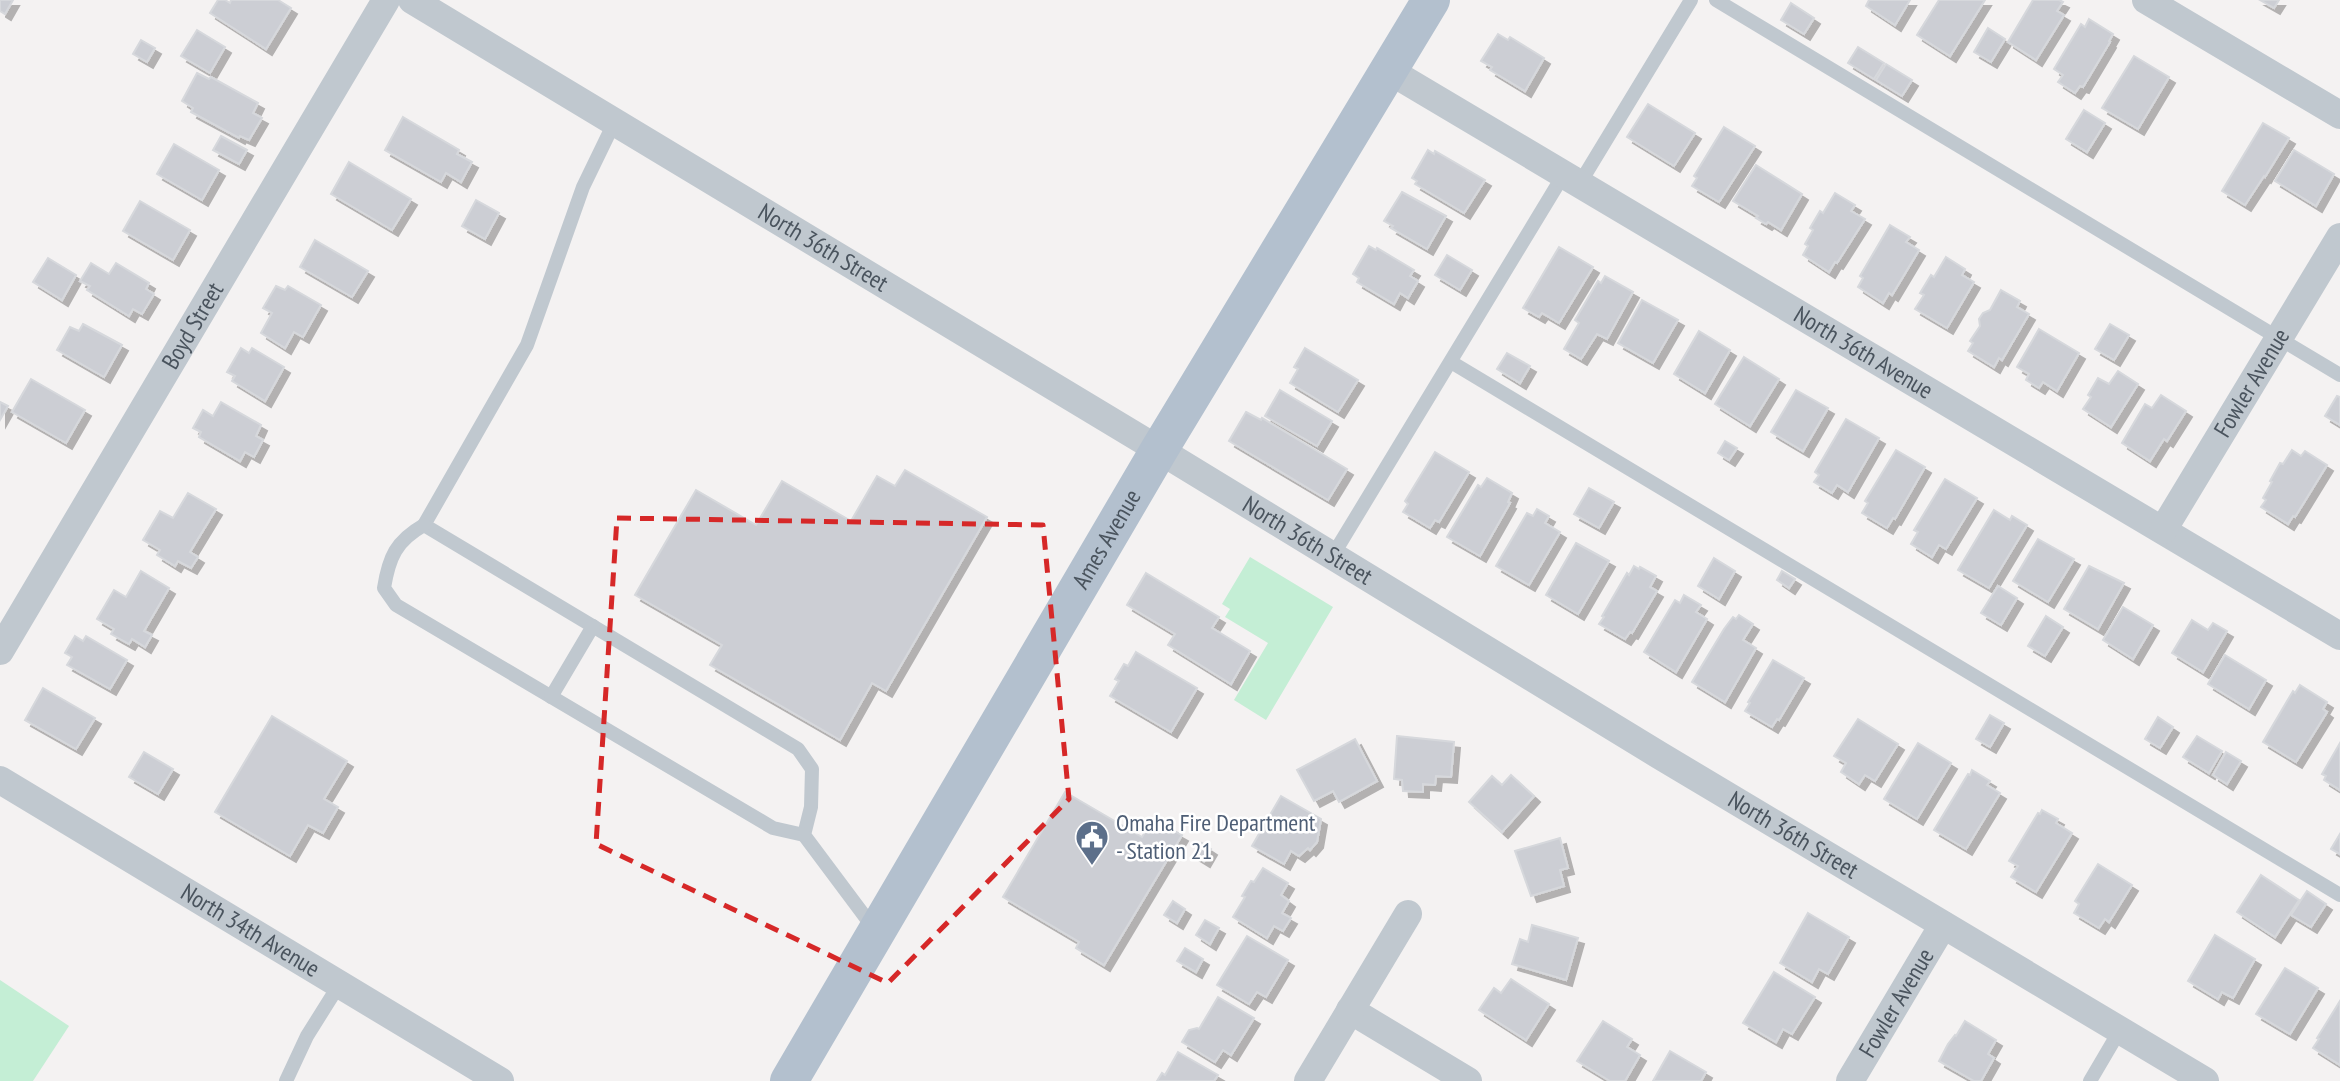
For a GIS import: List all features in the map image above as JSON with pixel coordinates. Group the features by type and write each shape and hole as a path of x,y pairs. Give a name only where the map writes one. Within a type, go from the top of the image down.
{"main road":[{"name":"Ames Avenue","path":"789,1081 1159,450 1432,0"}],"street":[{"name":"Boyd Street","path":"0,651 386,0"},
{"name":"North 36th Street","path":"412,0 1333,555 1659,755 2205,1081"},
{"path":"2146,0 2340,115"},
{"name":"North 36th Avenue","path":"1388,70 2340,636"},
{"name":"Fowler Avenue","path":"2163,530 2340,237"},
{"name":"North 34th Avenue","path":"0,780 500,1081"},
{"path":"1308,1081 1408,914"},
{"name":"Fowler Avenue","path":"1850,1081 1943,925"},
{"path":"1350,1010 1468,1081"}],"lane":[{"path":"1333,555 1451,362 1691,0"},
{"path":"1716,0 2340,375"},
{"path":"614,123 583,187 527,345 424,525 407,535 389,562 384,588 396,605 773,828 804,835 876,931"},
{"path":"1451,362 2340,895"},
{"path":"424,525 798,749 812,769 811,807 804,835"},
{"path":"551,697 593,626"},
{"path":"286,1081 307,1036 339,985"},
{"path":"2090,1081 2120,1030"}],"highlighted area":[{"path":"617,518 1043,525 1069,799 888,983 596,844"}],"green space":[{"path":"1250,557 1333,607 1266,720 1234,700 1268,643 1225,617 1230,609 1222,604"},
{"path":"0,980 69,1026 33,1081 0,1081"}],"building":[{"path":"0,0 13,0 5,14 0,11"},
{"path":"218,0 230,3 231,0 278,0 291,8 266,49 210,13"},
{"path":"1869,0 1910,0 1895,25 1866,6"},
{"path":"1939,0 1985,0 1950,56 1917,35"},
{"path":"2033,0 2059,0 2063,2 2057,11 2064,15 2036,60 2008,42"},
{"path":"2260,0 2279,0 2274,8"},
{"path":"1791,3 1814,18 1804,34 1781,20"},
{"path":"2089,19 2113,34 2083,87 2080,86 2075,93 2058,82 2063,75 2054,69 2081,24 2085,27"},
{"path":"1988,28 2005,39 1991,62 1974,52"},
{"path":"197,30 225,47 210,73 181,56"},
{"path":"1498,34 1508,40 1510,37 1544,58 1525,91 1490,70 1492,67 1481,61"},
{"path":"141,40 155,48 147,62 133,54"},
{"path":"1858,47 1884,63 1874,79 1848,63"},
{"path":"2134,56 2169,77 2138,129 2102,108"},
{"path":"1886,64 1912,80 1902,96 1876,80"},
{"path":"197,73 209,79 211,77 258,103 253,113 262,118 249,140 240,136 239,138 191,112 193,108 182,101"},
{"path":"1648,104 1695,133 1674,166 1627,137"},
{"path":"2084,110 2105,123 2087,152 2066,139"},
{"path":"403,117 459,150 457,154 472,162 461,182 446,173 441,182 385,150"},
{"path":"2263,123 2289,138 2245,205 2222,191"},
{"path":"1724,127 1755,146 1719,202 1692,186 1697,178 1694,176"},
{"path":"221,136 247,150 239,164 213,150"},
{"path":"174,144 219,170 202,200 157,174"},
{"path":"1428,150 1434,154 1435,151 1485,180 1464,213 1415,184 1417,181 1412,178"},
{"path":"2294,150 2334,174 2316,206 2275,181"},
{"path":"349,162 411,199 392,230 331,194"},
{"path":"1756,165 1802,194 1781,230 1756,218 1758,216 1733,201"},
{"path":"1402,192 1446,216 1427,249 1384,221"},
{"path":"1835,193 1855,205 1851,211 1865,219 1829,272 1803,255 1808,246 1805,244 1813,230 1810,228"},
{"path":"476,200 499,213 485,239 462,226"},
{"path":"140,201 190,230 173,260 123,231"},
{"path":"1890,225 1910,237 1906,242 1919,250 1892,295 1889,293 1883,303 1858,287 1863,278 1860,276"},
{"path":"315,240 368,271 352,297 300,267"},
{"path":"1369,246 1414,270 1410,276 1418,281 1408,298 1400,293 1394,304 1357,282 1359,278 1353,274"},
{"path":"1559,247 1593,267 1559,323 1542,313 1539,317 1523,308"},
{"path":"1447,255 1472,270 1460,290 1435,275"},
{"path":"1946,257 1965,269 1962,275 1974,282 1947,328 1915,309 1924,295 1920,293"},
{"path":"48,258 76,275 62,300 33,282"},
{"path":"91,263 109,274 116,263 149,283 146,289 154,294 142,314 133,309 129,316 87,290 90,286 80,281"},
{"path":"1605,276 1633,292 1607,339 1597,334 1581,359 1564,349 1579,323 1575,320 1598,281 1601,283"},
{"path":"276,286 285,290 288,286 321,305 303,337 294,332 285,348 261,333 272,313 263,308"},
{"path":"2001,290 2020,301 2017,307 2029,314 2002,360 1999,358 1994,367 1968,351 1973,343 1970,341 1980,326 1979,319 1983,313 1990,310"},
{"path":"1642,300 1678,320 1653,363 1618,343"},
{"path":"83,324 122,345 104,377 57,350 70,327 79,331"},
{"path":"2110,324 2129,335 2114,360 2095,349"},
{"path":"2039,329 2079,353 2057,391 2043,382 2039,388 2026,380 2029,374 2017,367"},
{"path":"1699,331 1730,350 1705,393 1674,374"},
{"path":"241,348 249,353 252,348 284,367 265,401 232,381 235,376 227,372"},
{"path":"1305,348 1358,380 1338,412 1290,383 1298,369 1294,367"},
{"path":"1507,353 1530,366 1520,383 1497,369"},
{"path":"1744,357 1779,379 1750,426 1715,404"},
{"path":"2118,371 2138,384 2111,427 2083,409 2098,378 2109,384"},
{"path":"31,379 85,410 66,443 12,412"},
{"path":"1280,390 1332,421 1317,446 1265,416"},
{"path":"1796,390 1828,408 1803,451 1771,432"},
{"path":"2161,395 2186,411 2167,441 2164,439 2150,461 2122,443 2145,404 2152,408"},
{"path":"2337,396 2340,397 2340,425 2325,416"},
{"path":"0,402 8,406 0,420"},
{"path":"221,402 261,425 256,436 263,440 254,457 245,452 240,461 199,437 201,432 193,428 203,410 213,416"},
{"path":"1246,412 1261,420 1262,418 1347,469 1328,500 1229,441"},
{"path":"1846,419 1879,438 1848,492 1837,485 1832,493 1814,482 1819,475 1815,472"},
{"path":"1725,441 1737,448 1729,460 1718,453"},
{"path":"1896,450 1925,467 1887,528 1862,513 1868,503 1865,501"},
{"path":"2292,450 2301,456 2305,451 2327,465 2288,524 2261,507 2266,500 2263,498 2272,482 2270,481 2280,463 2283,464"},
{"path":"1435,452 1469,472 1439,522 1435,520 1430,528 1403,512 1408,504 1405,501"},
{"path":"905,470 987,517 886,691 872,683 840,740 710,665 722,645 635,595 696,490 756,525 782,481 851,521 877,476 895,486"},
{"path":"1487,478 1512,493 1508,502 1510,503 1480,556 1447,537 1478,485 1481,487"},
{"path":"1945,479 1977,498 1946,549 1939,545 1932,557 1911,544 1918,532 1914,530"},
{"path":"1589,488 1614,502 1599,528 1574,514"},
{"path":"188,493 216,509 190,552 198,557 191,568 178,561 175,566 157,555 160,550 143,540 160,511 173,518"},
{"path":"1537,509 1549,516 1545,523 1560,532 1529,585 1496,566 1527,513 1533,516"},
{"path":"1994,510 2010,520 2012,516 2027,525 1989,588 1958,570"},
{"path":"2038,539 2074,559 2048,602 2013,581"},
{"path":"1576,543 1609,561 1578,614 1546,595"},
{"path":"1714,558 1735,571 1719,599 1698,586"},
{"path":"1634,566 1656,576 1650,587 1657,591 1632,633 1625,639 1599,624 1627,573 1629,575"},
{"path":"2089,566 2124,583 2098,629 2064,609"},
{"path":"141,571 169,588 144,631 152,635 145,647 132,639 129,644 111,634 114,629 97,619 114,590 126,597"},
{"path":"1782,571 1795,579 1789,588 1777,580"},
{"path":"1146,573 1219,617 1212,628 1250,651 1231,684 1168,645 1175,634 1127,605"},
{"path":"1998,586 2017,598 2001,625 1981,613"},
{"path":"1684,595 1701,605 1696,612 1707,619 1676,672 1644,652 1675,600 1680,603"},
{"path":"2123,607 2153,625 2133,659 2103,640"},
{"path":"1739,615 1753,624 1743,640 1756,648 1725,702 1692,682 1724,629 1733,617 1736,619"},
{"path":"2046,616 2063,627 2045,656 2028,646"},
{"path":"2192,620 2208,630 2213,623 2227,631 2203,672 2172,653"},
{"path":"75,636 83,641 86,636 127,660 110,689 67,665 72,657 65,653"},
{"path":"1136,652 1197,688 1171,732 1110,696 1119,681 1115,679 1124,664 1128,666"},
{"path":"2225,655 2266,680 2249,709 2208,684"},
{"path":"1773,660 1804,678 1772,727 1745,711"},
{"path":"2300,685 2327,702 2323,709 2327,712 2296,762 2263,742 2293,691 2295,693"},
{"path":"43,688 95,718 76,749 25,720"},
{"path":"1990,715 2004,723 1990,747 1976,739"},
{"path":"272,716 347,761 324,799 338,807 323,833 308,825 290,856 215,812"},
{"path":"2158,717 2173,727 2160,748 2145,739"},
{"path":"1858,719 1898,744 1875,781 1865,775 1859,784 1841,772 1846,763 1834,756"},
{"path":"1397,736 1454,742 1451,777 1436,776 1435,785 1423,784 1423,792 1403,791 1402,780 1394,779"},
{"path":"2197,736 2222,751 2209,773 2183,757"},
{"path":"1355,739 1377,781 1339,802 1333,791 1314,801 1297,770"},
{"path":"1918,743 1951,763 1917,819 1884,799"},
{"path":"2340,743 2340,790 2324,780 2326,776 2322,774"},
{"path":"144,752 173,769 158,794 129,777"},
{"path":"2226,752 2241,761 2227,784 2213,775"},
{"path":"1972,770 1990,781 1987,785 2000,793 1966,849 1934,830"},
{"path":"1511,775 1534,796 1502,832 1469,802 1492,776 1502,785"},
{"name":"Omaha Fire Department - Station 21","path":"1065,792 1142,837 1153,819 1182,835 1104,965 1076,948 1079,942 1003,897"},
{"path":"1281,796 1321,819 1317,842 1299,856 1291,851 1284,864 1252,846"},
{"path":"2042,810 2058,819 2056,823 2072,833 2036,892 2011,877 2018,866 2009,861"},
{"path":"2340,834 2340,854 2331,849"},
{"path":"1560,838 1568,868 1560,870 1564,886 1531,896 1515,851"},
{"path":"1202,843 1211,849 1204,861 1194,855"},
{"path":"2098,864 2132,885 2109,922 2105,919 2099,928 2074,913 2079,904 2075,901"},
{"path":"1263,868 1288,883 1281,895 1289,901 1282,913 1291,918 1283,931 1274,926 1267,938 1233,917 1251,881 1254,882"},
{"path":"2261,875 2299,900 2275,937 2237,912"},
{"path":"2307,891 2326,904 2311,927 2291,915"},
{"path":"1173,901 1185,909 1177,923 1164,915"},
{"path":"1808,913 1849,937 1828,974 1819,969 1812,982 1780,963"},
{"path":"1205,920 1219,928 1210,944 1196,935"},
{"path":"1532,925 1578,938 1566,980 1512,964 1520,939 1528,942"},
{"path":"2215,935 2255,959 2233,998 2222,992 2218,999 2188,981"},
{"path":"1247,936 1288,960 1266,997 1257,992 1249,1004 1217,985"},
{"path":"1185,948 1203,959 1196,972 1177,961"},
{"path":"2285,968 2318,988 2290,1034 2256,1014"},
{"path":"1774,972 1815,997 1792,1034 1783,1029 1776,1042 1743,1023"},
{"path":"1511,979 1549,1004 1526,1040 1479,1010 1494,988 1501,993"},
{"path":"1218,997 1254,1018 1231,1055 1223,1050 1215,1062 1182,1042 1189,1030 1199,1029"},
{"path":"2340,1001 2340,1065 2313,1048"},
{"path":"1603,1021 1632,1039 1627,1047 1640,1055 1625,1081 1610,1081 1577,1061"},
{"path":"1965,1021 1996,1040 1988,1054 1994,1058 1981,1081 1974,1081 1939,1061"},
{"path":"1670,1051 1706,1072 1701,1081 1653,1081"},
{"path":"1178,1052 1218,1075 1214,1081 1157,1081 1162,1073 1165,1075"}],"place":[{"name":"Omaha Fire Department - Station 21","path":"1092,867"}]}
